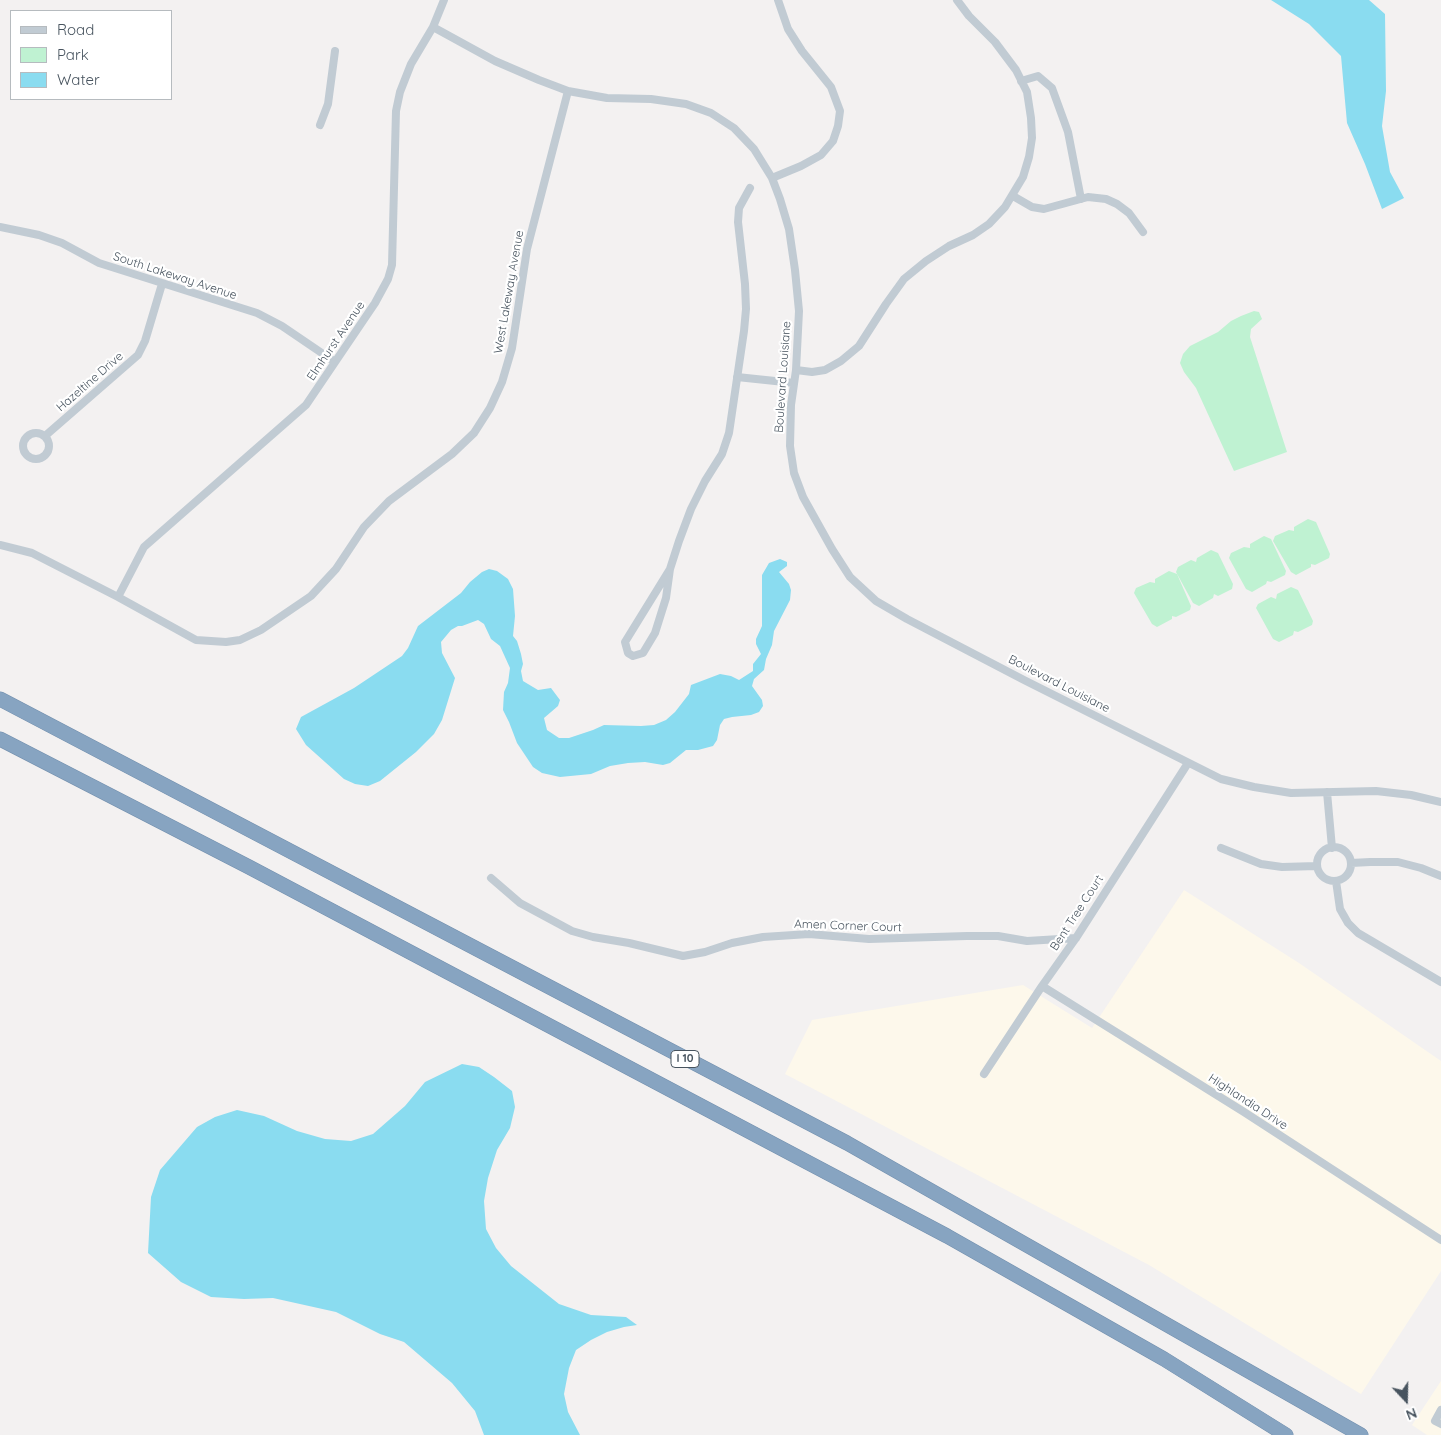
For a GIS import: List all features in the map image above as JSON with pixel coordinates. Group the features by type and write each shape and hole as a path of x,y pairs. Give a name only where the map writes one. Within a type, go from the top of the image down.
{"highway":[{"name":"I 10","path":"0,699 847,1144 1361,1435"},
{"path":"0,739 258,872 947,1236 1164,1359 1286,1435"}],"street":[{"name":"Elmhurst Avenue","path":"118,597 144,547 306,406 375,303 388,279 392,265 396,111 400,92 411,64 433,27 444,0"},
{"path":"772,178 821,155 833,141 840,111 831,87 802,51 788,29 778,0"},
{"path":"796,370 812,372 825,370 841,361 859,346 904,279 926,260 949,246 973,235 989,224 1005,208 1023,177 1030,158 1032,118 1021,81 1016,70 995,42 969,16 957,0"},
{"name":"Boulevard Louisiane","path":"433,27 495,62 568,91 607,98 650,99 686,104 711,113 734,128 754,149 772,178 780,199 788,229 795,270 799,311 796,370 791,405 790,446 794,473 803,497 832,549 850,577 876,601 907,619 1221,779 1254,788 1291,793 1376,791 1411,795 1441,802"},
{"path":"320,125 328,104 334,51"},
{"path":"1021,81 1038,76 1052,88 1068,132 1082,199"},
{"name":"West Lakeway Avenue","path":"0,545 32,553 196,640 226,642 240,640 261,630 311,596 336,569 364,527 389,501 452,454 474,432 490,408 502,382 512,348 527,249 568,91"},
{"path":"670,569 625,642 628,654 633,656 643,653 655,633 666,598 670,569 691,510 705,481 722,454 729,433 746,309 738,222 739,208 750,188"},
{"path":"1013,196 1032,207 1044,209 1088,197 1106,199 1129,213 1143,232"},
{"name":"South Lakeway Avenue","path":"0,227 39,235 62,243 99,263 257,313 282,326 335,362"},
{"name":"Hazeltine Drive","path":"45,436 138,355 145,341 162,284"},
{"path":"737,377 794,382"},
{"name":"Bent Tree Court","path":"984,1074 1076,938 1188,763"},
{"path":"1327,792 1332,848"},
{"path":"1221,848 1261,864 1282,867 1318,866"},
{"path":"1332,848 1344,850 1351,863 1348,874 1336,881 1323,877 1318,866 1319,857 1322,853 1332,848"},
{"path":"1351,863 1398,862 1441,876"},
{"name":"Amen Corner Court","path":"491,878 520,903 572,932 683,956 763,937 809,934 869,940 967,936 998,936 1027,941 1076,938"},
{"path":"1336,881 1340,909 1348,923 1358,933 1441,982"},
{"name":"Highlandia Drive","path":"1042,986 1252,1117 1441,1240"},
{"path":"1441,1410 1435,1421 1441,1424"}],"shaded area":[{"path":"1184,890 1299,963 1441,1061 1441,1271 1361,1394 1149,1265 785,1074 812,1020 1023,985 1092,1028"},
{"path":"1441,1381 1441,1435 1427,1435 1412,1425"}],"green space":[{"path":"1254,311 1259,312 1262,319 1251,329 1250,337 1287,452 1234,471 1196,388 1180,363 1183,354 1190,346 1218,332 1231,321"},
{"path":"1308,519 1316,522 1330,554 1329,558 1315,565 1311,564 1311,567 1296,575 1291,572 1273,541 1275,536 1289,530 1294,531 1294,527"},
{"path":"1264,536 1271,539 1286,571 1285,575 1271,582 1267,581 1266,584 1252,592 1246,589 1229,558 1231,553 1244,547 1250,548 1250,544"},
{"path":"1211,550 1218,553 1233,584 1232,589 1218,596 1214,594 1213,598 1199,606 1193,603 1176,572 1178,567 1191,560 1196,562 1197,558"},
{"path":"1169,571 1177,574 1191,606 1190,610 1176,617 1172,616 1172,619 1157,627 1152,624 1134,593 1136,588 1150,582 1155,583 1155,579"},
{"path":"1291,587 1298,590 1313,621 1312,625 1298,632 1294,631 1293,635 1279,642 1273,639 1256,608 1258,604 1271,597 1276,599 1277,594"}],"water":[{"path":"1271,0 1369,0 1385,14 1386,91 1382,126 1390,172 1404,198 1382,209 1347,123 1341,56 1309,24"},
{"path":"780,559 787,562 787,566 779,572 789,584 791,590 790,600 774,631 772,645 764,670 754,679 752,686 762,700 763,706 759,712 751,715 724,719 713,746 698,750 686,750 670,763 663,765 645,762 628,763 610,766 591,774 560,777 542,773 533,767 517,743 503,710 504,692 508,683 510,668 500,646 491,639 484,624 478,620 451,630 441,642 442,653 455,678 442,720 434,734 416,752 380,781 368,786 355,784 344,779 306,745 296,729 301,717 354,688 402,656 408,648 418,626 461,593 482,572 489,569 497,571 508,579 513,589 515,616 513,636 517,641 521,654 523,681 538,690 551,688 560,700 558,706 544,718 547,730 559,738 569,738 604,725 654,725 666,720 675,712 689,694 691,685 720,674 739,680 753,671 753,664 761,654 756,644 756,639 762,626 762,575 769,563"},
{"path":"462,1064 479,1067 512,1091 515,1107 510,1128 497,1150 488,1178 484,1201 486,1229 496,1248 511,1266 559,1304 591,1315 626,1317 637,1325 607,1332 576,1350 569,1368 564,1394 568,1412 580,1435 484,1435 475,1411 452,1383 404,1342 380,1334 336,1312 273,1298 211,1297 181,1282 148,1253 151,1197 160,1170 197,1127 215,1117 237,1110 264,1116 297,1131 325,1139 351,1141 373,1134 405,1106 425,1082"}]}
